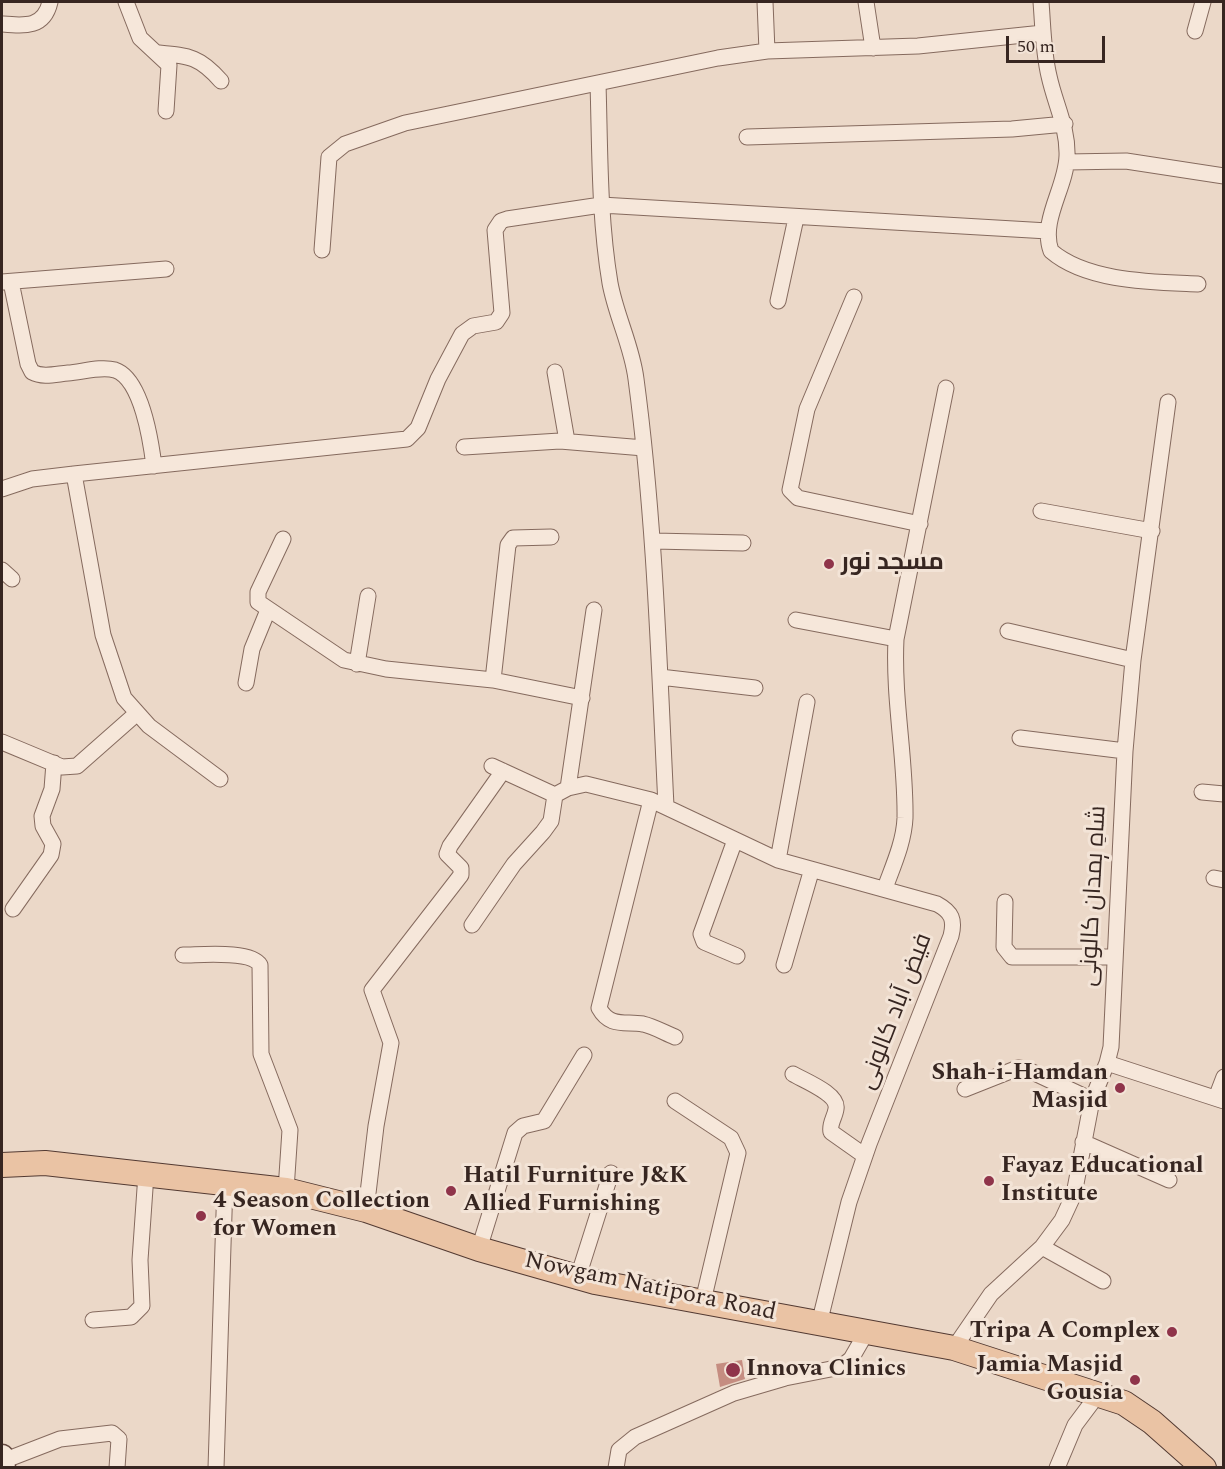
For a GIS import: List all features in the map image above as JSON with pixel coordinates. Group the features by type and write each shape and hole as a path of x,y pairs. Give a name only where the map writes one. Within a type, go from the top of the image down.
{"main road":[{"name":"Nowgam Natipora Road","path":"2,1165 45,1163 286,1190 366,1210 479,1249 578,1277 954,1348 1124,1402 1152,1422 1204,1467"}],"street":[{"path":"2,24 34,24 46,15 50,2"},
{"path":"126,2 140,38 159,53 169,65 166,111"},
{"path":"765,2 767,51"},
{"path":"866,2 873,48"},
{"path":"1041,2 1048,75 1065,124 1067,162 1048,231 1050,251 1056,256 1108,277 1142,282 1198,284"},
{"path":"1195,32 1203,2"},
{"path":"322,250 326,165 335,150 405,123 718,58 767,51 873,48 1043,33"},
{"path":"159,53 188,56 200,61 221,81"},
{"path":"598,83 601,205 611,286 634,365 654,541 660,677 659,803 599,1008 606,1017 616,1023 641,1024 675,1037"},
{"path":"747,136 1012,129 1065,124"},
{"path":"1067,162 1126,161 1224,176"},
{"path":"2,489 33,479 407,439 418,428 462,334 473,326 496,322 502,313 496,225 507,219 601,205 1048,231"},
{"path":"778,301 796,218"},
{"path":"154,466 146,416 129,381 122,374 106,369 45,375 32,372 6,282 166,269"},
{"path":"854,297 807,409 790,490 798,498 920,524"},
{"path":"555,372 567,441"},
{"path":"885,888 898,853 904,818 894,679 896,639 946,388"},
{"name":"شاہِ ہمدان کالونی","path":"954,1348 991,1294 1042,1247 1062,1220 1074,1194 1092,1100 1111,1047 1125,751 1134,660 1168,402"},
{"path":"464,447 532,441 567,441 644,448"},
{"path":"74,474 103,635 124,698 136,714 220,778"},
{"path":"1041,511 1152,531"},
{"path":"493,680 508,544 513,537 551,537"},
{"path":"283,539 256,598 268,610 325,650 357,664 493,680 582,698"},
{"path":"654,541 743,543"},
{"path":"357,664 368,596"},
{"path":"246,683 252,649 268,610"},
{"path":"471,925 514,864 543,832 562,791 582,698 594,610"},
{"path":"796,620 896,639"},
{"path":"1008,631 1134,660"},
{"path":"660,677 755,688"},
{"path":"778,860 807,702"},
{"path":"2,742 54,763 71,767 83,763 136,714"},
{"path":"1020,738 1125,751"},
{"path":"13,909 51,855 53,844 43,826 42,816 52,789 54,763"},
{"path":"366,1210 376,1126 391,1043 372,990 461,874 461,868 449,858 450,846 498,769 562,791"},
{"name":"فیض آباد کالونی","path":"562,791 586,784 659,803 778,860 812,872 885,888 947,910 952,917 953,927 849,1202 819,1324"},
{"path":"1202,792 1224,794"},
{"path":"735,840 702,928 701,938 704,942 737,956"},
{"path":"784,965 812,872"},
{"path":"1005,902 1004,947 1011,957 1114,957"},
{"path":"183,955 246,956 257,960 260,965 261,1054 266,1073 287,1117 290,1130 286,1190"},
{"path":"479,1249 515,1133 523,1126 544,1120 584,1055"},
{"path":"1107,1063 1220,1099 1224,1077"},
{"path":"965,1089 1018,1068 1026,1069 1092,1100"},
{"path":"793,1074 833,1098 837,1107 830,1128 831,1132 865,1156"},
{"path":"675,1101 730,1138 738,1153 703,1300"},
{"path":"1083,1142 1169,1180"},
{"path":"578,1277 611,1173"},
{"path":"93,1320 131,1317 142,1306 140,1260 146,1174"},
{"path":"216,1467 225,1182"},
{"path":"1042,1247 1103,1281"},
{"path":"616,1467 619,1450 635,1437 734,1393 785,1378 842,1367 851,1359 866,1333"},
{"path":"1058,1467 1075,1425 1099,1393"},
{"path":"3,1461 60,1439 112,1433 119,1439 117,1467"}],"building":[{"path":"742,1360 745,1379 720,1387 716,1364"}],"place":[{"name":"مسجد نور","path":"829,564"},
{"name":"Shah-i-Hamdan Masjid","path":"1120,1088"},
{"name":"Fayaz Educational Institute","path":"989,1181"},
{"name":"Hatil Furniture J&K Allied Furnishing","path":"451,1191"},
{"name":"4 Season Collection for Women","path":"201,1216"},
{"name":"Tripa A Complex","path":"1172,1332"},
{"name":"Innova Clinics","path":"733,1370"},
{"name":"Jamia Masjid Gousia","path":"1135,1380"}]}
